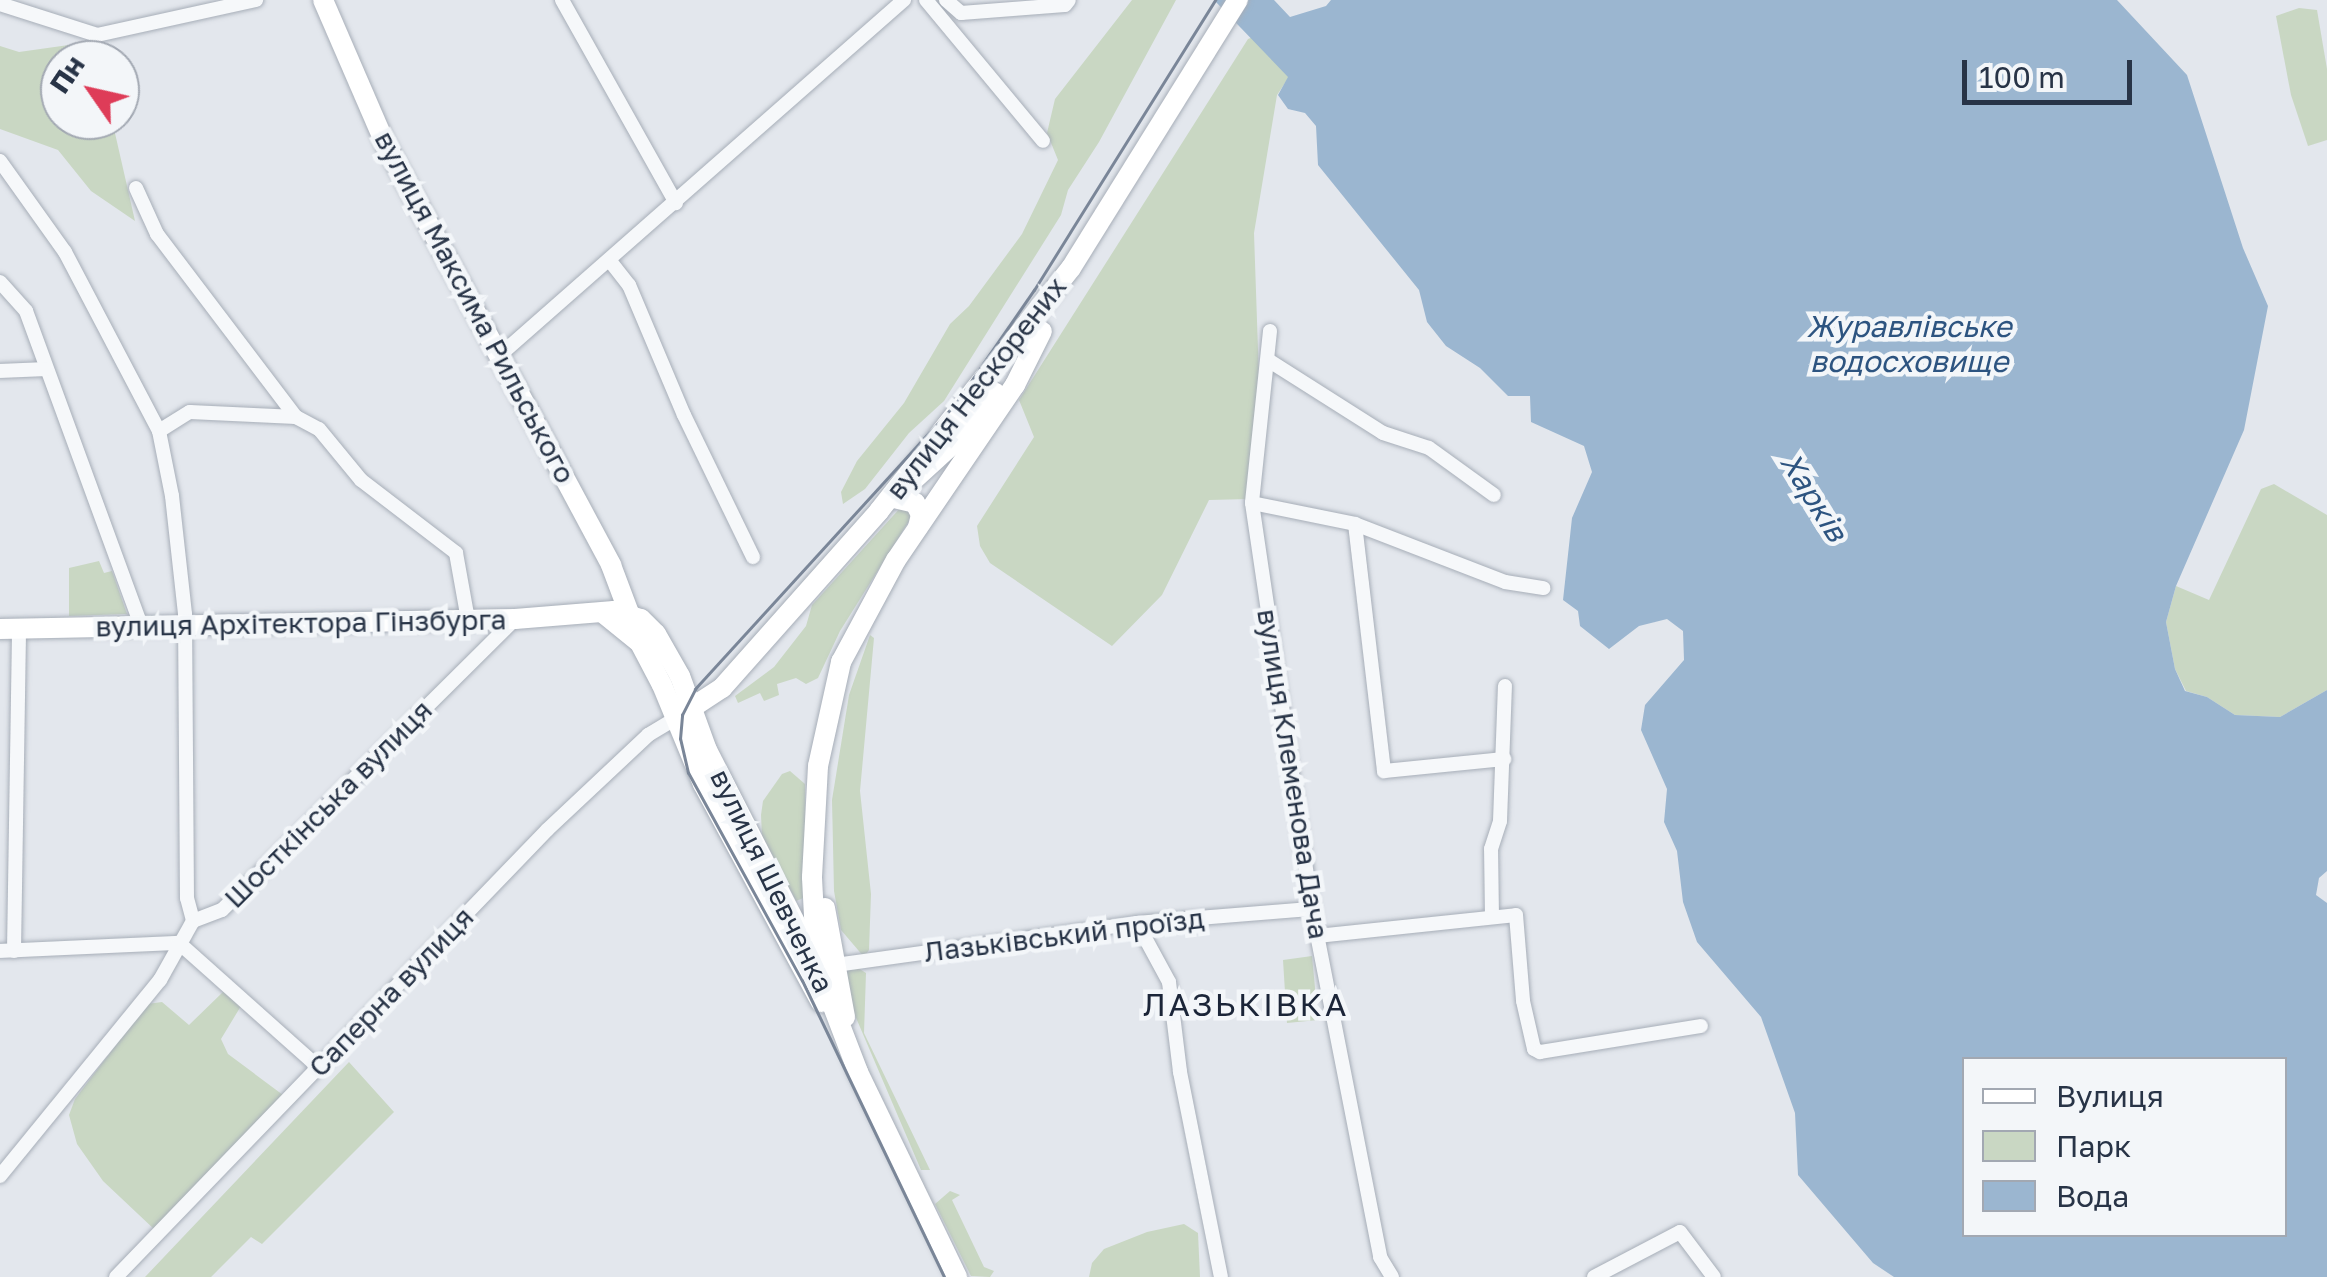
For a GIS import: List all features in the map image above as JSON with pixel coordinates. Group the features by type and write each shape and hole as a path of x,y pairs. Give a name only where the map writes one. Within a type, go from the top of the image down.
{"main road":[{"name":"вулиця Максима Рильського","path":"324,0 385,142 610,565 630,622 656,672 684,714"},
{"name":"вулиця Нескорених","path":"684,714 722,688 887,503 1035,327 1238,0"},
{"path":"826,966 813,898 815,812 826,715 841,662 862,617 918,527 966,432 1035,327"},
{"path":"918,527 1015,385 1035,327"},
{"name":"вулиця Нескорених","path":"887,503 966,432"},
{"path":"887,503 916,504 921,515 918,527"},
{"name":"вулиця Максима Рильського","path":"602,612 630,622"},
{"name":"вулиця Архітектора Гінзбурга","path":"10,629 515,619 602,612"},
{"name":"вулиця Шевченка","path":"684,714 702,784 782,910 831,1020 957,1277"},
{"path":"815,812 831,1020"},
{"path":"813,898 782,910 806,960 826,966"},
{"name":"вулиця Шевченка","path":"826,966 850,1054"}],"street":[{"path":"0,4 96,35 256,0"},
{"path":"562,0 676,203"},
{"path":"500,355 904,0"},
{"path":"926,0 1043,142"},
{"path":"946,0 961,13 1065,4 1069,0"},
{"path":"0,161 65,252 158,431 172,496 185,626 187,898 194,921"},
{"path":"136,188 157,234 296,416 319,428 361,480 456,553 468,620"},
{"path":"610,261 629,286 684,415 753,557"},
{"path":"0,282 26,312 141,626"},
{"name":"вулиця Клеменова Дача","path":"1270,331 1252,503 1316,936 1380,1257 1392,1277"},
{"path":"1268,360 1307,380 1383,432 1429,448 1494,495"},
{"path":"0,371 46,369"},
{"path":"158,431 190,412 296,416"},
{"path":"1252,503 1354,524 1505,582 1544,588"},
{"path":"1354,524 1384,771 1504,759"},
{"name":"Шосткінська вулиця","path":"0,1176 160,980 194,921 222,910 515,619"},
{"path":"10,629 7,951 179,943 318,1067"},
{"path":"1492,917 1491,849 1500,821 1506,686"},
{"name":"Саперна вулиця","path":"116,1277 589,788 658,727 684,714"},
{"name":"Лазьківський проїзд","path":"826,966 1137,923 1312,910"},
{"path":"1316,936 1516,915 1527,1028 1530,1042 1540,1052 1701,1026"},
{"path":"1137,923 1169,982 1180,1072 1221,1277"},
{"path":"1594,1277 1680,1232 1714,1277"}],"green space":[{"path":"1132,0 1176,0 1099,142 1068,190 1061,215 944,401 909,433 865,489 843,504 841,492 857,461 904,403 950,324 969,306 1022,234 1058,160 1047,133 1055,99"},
{"path":"2299,8 2317,10 2327,69 2327,140 2308,146 2291,95 2276,16"},
{"path":"1253,37 1289,77 1277,95 1254,233 1260,408 1249,499 1209,500 1162,595 1112,646 990,563 980,546 977,526 1034,437 1019,400 1248,39"},
{"path":"0,46 19,52 40,49 40,140 117,140 135,221 91,191 58,150 0,129"},
{"path":"2274,484 2327,515 2327,690 2280,717 2235,715 2207,697 2186,691 2175,669 2166,622 2176,586 2209,600 2261,489"},
{"path":"902,506 914,513 840,631 818,678 806,684 796,678 777,684 779,695 764,701 760,693 738,703 735,696 774,667 806,626 812,605"},
{"path":"99,561 104,573 112,571 127,614 69,616 69,568"},
{"path":"870,635 874,638 860,791 871,894 869,950 864,957 841,930 834,891 832,800 849,695"},
{"path":"790,771 805,784 806,897 796,901 762,836 761,815 763,801 782,774"},
{"path":"1312,956 1318,1020 1287,1023 1283,960"},
{"path":"858,968 866,973 864,1033 930,1170 921,1170 845,992 846,970"},
{"path":"224,991 241,1006 221,1039 228,1054 283,1095 155,1230 103,1181 77,1144 69,1115 75,1099 147,1004 162,1002 189,1025"},
{"path":"349,1062 394,1112 262,1244 251,1237 211,1277 145,1277"},
{"path":"950,1191 960,1195 952,1200 984,1267 994,1271 990,1277 971,1276 935,1204"},
{"path":"1184,1224 1198,1233 1200,1277 1089,1277 1092,1263 1104,1249 1147,1232"}],"water":[{"name":"Журавлівське водосховище","path":"1214,0 1274,0 1290,17 1326,6 1331,0 2117,0 2187,75 2243,248 2268,306 2244,430 2176,586 2166,622 2175,669 2185,691 2207,697 2235,715 2280,717 2327,690 2327,871 2319,878 2316,895 2327,903 2327,1277 1894,1277 1873,1263 1798,1175 1795,1113 1761,1017 1697,942 1683,902 1677,851 1664,822 1667,789 1641,730 1645,705 1684,660 1683,631 1667,619 1639,626 1609,649 1580,626 1578,611 1563,600 1572,518 1592,472 1584,446 1531,422 1530,396 1508,396 1480,368 1446,346 1427,322 1419,290 1318,165 1316,126 1305,113 1288,109 1278,95 1288,77"}],"tram line":[{"path":"944,1277 802,981 688,773 680,739 682,715 695,689 956,403 1034,290 1215,0"}],"district":[{"name":"ЛАЗЬКІВКА","path":"1246,1004"}],"water label":[{"name":"Харків","path":"1814,497"}]}
